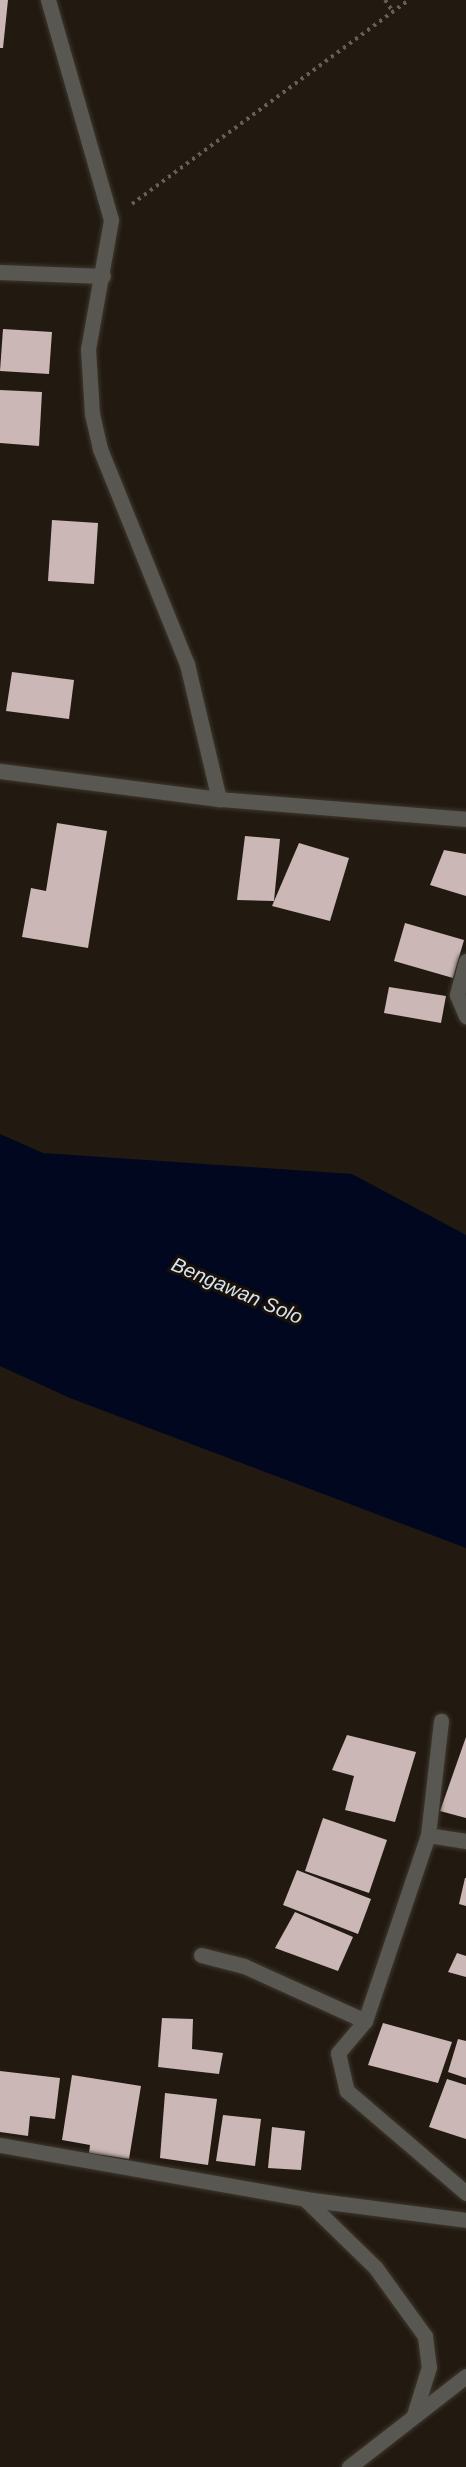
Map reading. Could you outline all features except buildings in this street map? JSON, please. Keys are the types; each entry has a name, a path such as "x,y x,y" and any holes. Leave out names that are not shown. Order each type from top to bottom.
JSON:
{"street":[{"path":"48,0 111,220 103,276 88,349 92,414 100,449 187,664 219,799"},
{"path":"0,272 103,276"},
{"path":"0,771 219,799 466,819"},
{"path":"466,961 457,995 466,1016"},
{"path":"441,1721 428,1835 365,2020 338,2053 347,2091 466,2193"},
{"path":"428,1835 466,1841"},
{"path":"201,1955 244,1966 365,2020"},
{"path":"0,2145 305,2199 466,2220"},
{"path":"305,2199 375,2267 425,2336 429,2367 414,2415"},
{"path":"349,2467 466,2376"}],"path":[{"path":"385,0 393,12"},
{"path":"111,220 409,0"}],"water":[{"name":"Bengawan Solo","path":"0,1134 43,1153 352,1174 466,1235 466,1548 70,1398 0,1366"}]}
